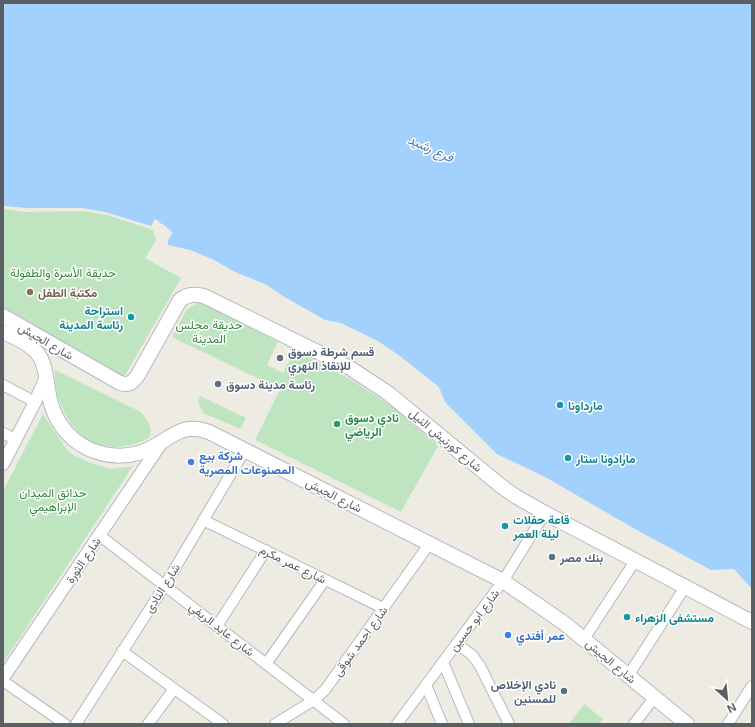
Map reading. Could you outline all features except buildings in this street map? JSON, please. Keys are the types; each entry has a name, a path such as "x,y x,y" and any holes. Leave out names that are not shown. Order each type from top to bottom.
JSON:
{"main road":[{"name":"شارع كورنيش النيل","path":"132,383 180,300 187,295 195,294 204,296 364,375 515,496 752,622"},
{"name":"شارع الجيش","path":"3,316 120,383 132,383"},
{"name":"شارع الجيش","path":"3,332 35,350 43,363 50,401 54,413 60,424 78,443 89,449 107,455 126,456 151,448 180,430 194,428 209,432 503,581 584,639 687,724"}],"street":[{"path":"3,464 35,402 46,377"},
{"path":"3,385 35,402"},
{"path":"3,433 16,440"},
{"name":"شارع الثورة","path":"3,678 162,442"},
{"name":"شارع النادى","path":"76,724 165,585 245,450"},
{"name":"شارع ابو حسين","path":"397,724 503,581 545,513"},
{"name":"شارع عمر مكرم","path":"203,520 383,608"},
{"name":"شارع عايد الريفي","path":"99,535 344,724"},
{"name":"شارع احمد شوقى","path":"275,724 314,700 325,690 430,543"},
{"path":"217,626 266,550"},
{"path":"584,639 635,560"},
{"path":"266,664 325,580"},
{"path":"628,676 685,586"},
{"path":"457,644 472,655 480,666 509,724"},
{"path":"122,652 223,724"},
{"path":"443,662 469,724"},
{"path":"3,682 65,724"},
{"path":"426,685 442,724"},
{"path":"728,724 752,686"},
{"path":"148,724 174,689"},
{"path":"634,724 654,698"}],"green space":[{"name":"حديقة الأسرة والطفولة","path":"3,209 26,212 85,211 107,215 153,230 156,240 145,258 181,278 124,377 3,311"},
{"name":"نادي دسوق الرياضي","path":"200,302 278,342 267,365 283,373 294,352 297,354 298,352 350,379 393,407 438,446 401,512 255,440 280,389 172,337 187,309"},
{"path":"55,370 141,412 150,427 151,431 149,438 136,443 111,447 88,440 78,432 70,422 63,409 58,398"},
{"path":"200,396 246,418 240,429 203,413 198,401"},
{"name":"حدائق الميدان الإبراهيمي","path":"43,414 67,450 75,456 110,469 133,466 3,663 3,491"},
{"path":"584,704 603,719 599,724 569,724"}],"water":[{"name":"فرع رشيد","path":"3,3 751,3 752,589 734,569 711,570 635,529 547,478 497,454 445,402 439,387 400,356 378,341 341,323 325,320 267,285 233,271 214,260 190,250 168,245 168,240 173,233 163,224 158,223 161,223 155,219 151,226 105,212 82,208 27,208 3,206"}],"place":[{"name":"مكتبة الطفل","path":"30,292"},
{"name":"استراحة رئاسة المدينة","path":"131,317"},
{"name":"قسم شرطة دسوق للإنقاذ النهري","path":"280,358"},
{"name":"رئاسة مدينة دسوق","path":"218,384"},
{"name":"مارداونا","path":"560,405"},
{"name":"نادي دسوق الرياضي","path":"337,424"},
{"name":"مارادونا ستار","path":"568,458"},
{"name":"شركة بيع المصنوعات المصرية","path":"191,462"},
{"name":"قاعة حفلات ليلة العمر","path":"505,526"},
{"name":"بنك مصر","path":"552,557"},
{"name":"مستشفى الزهراء","path":"627,617"},
{"name":"عمر أفندي","path":"508,635"},
{"name":"نادي الإخلاص للمسنين","path":"564,691"}],"park label":[{"name":"حديقة مجلس المدينة","path":"209,331"}]}
